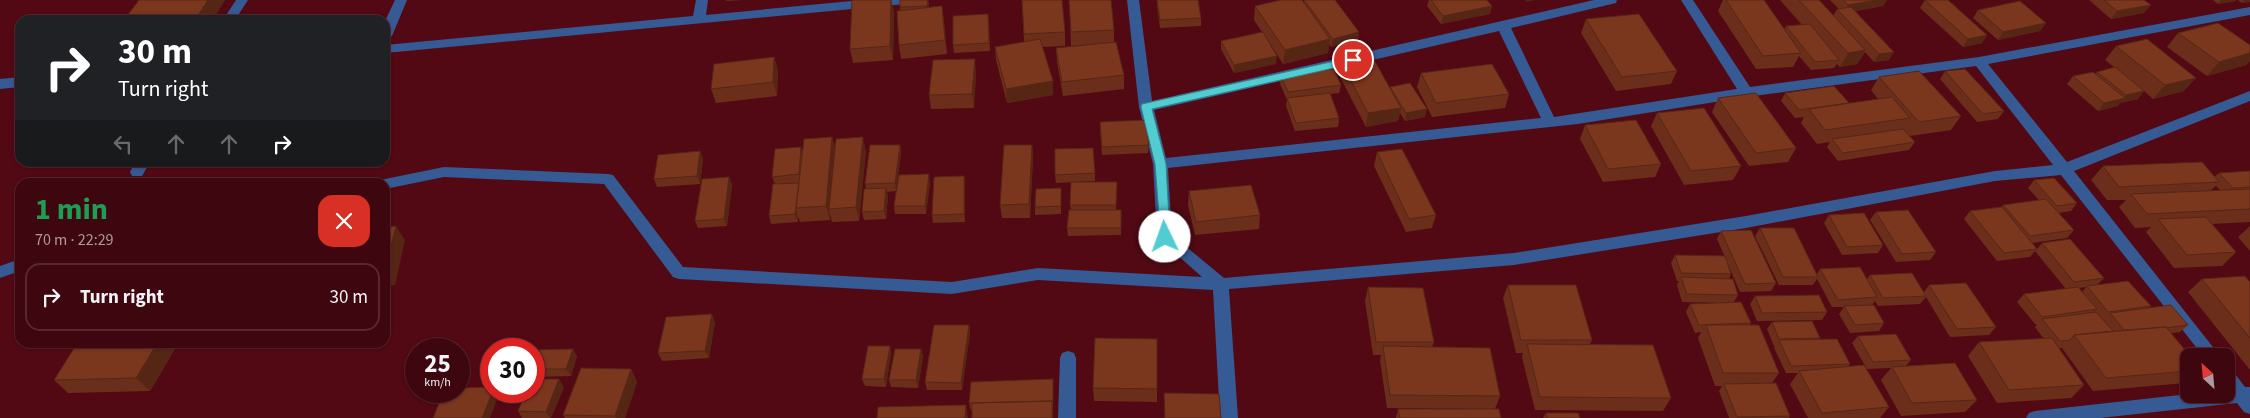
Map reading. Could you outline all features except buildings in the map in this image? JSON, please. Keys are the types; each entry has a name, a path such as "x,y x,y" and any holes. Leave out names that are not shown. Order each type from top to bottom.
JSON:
{"street":[{"path":"232,15 242,0"},
{"path":"390,25 401,0"},
{"path":"699,20 702,0"},
{"path":"390,48 905,0"},
{"path":"1133,0 1146,107 1160,164 1165,237 1221,284 1229,418"},
{"path":"1146,107 1611,0"},
{"path":"1687,0 1746,92"},
{"path":"1160,164 1550,122 1746,92 1979,62 2250,11"},
{"path":"1503,26 1550,122"},
{"path":"1979,62 2206,348"},
{"path":"0,84 15,82"},
{"path":"390,183 444,172 608,179 679,272 952,288 1038,274 1221,284 1514,259 1746,222 1995,176 2060,162 2250,96"},
{"path":"0,272 15,266"},
{"path":"1067,418 1068,358"},
{"path":"2235,385 2247,399"},
{"path":"2035,418 2247,399"}],"route":[{"path":"1165,237 1160,164 1146,107 1353,60"}]}
